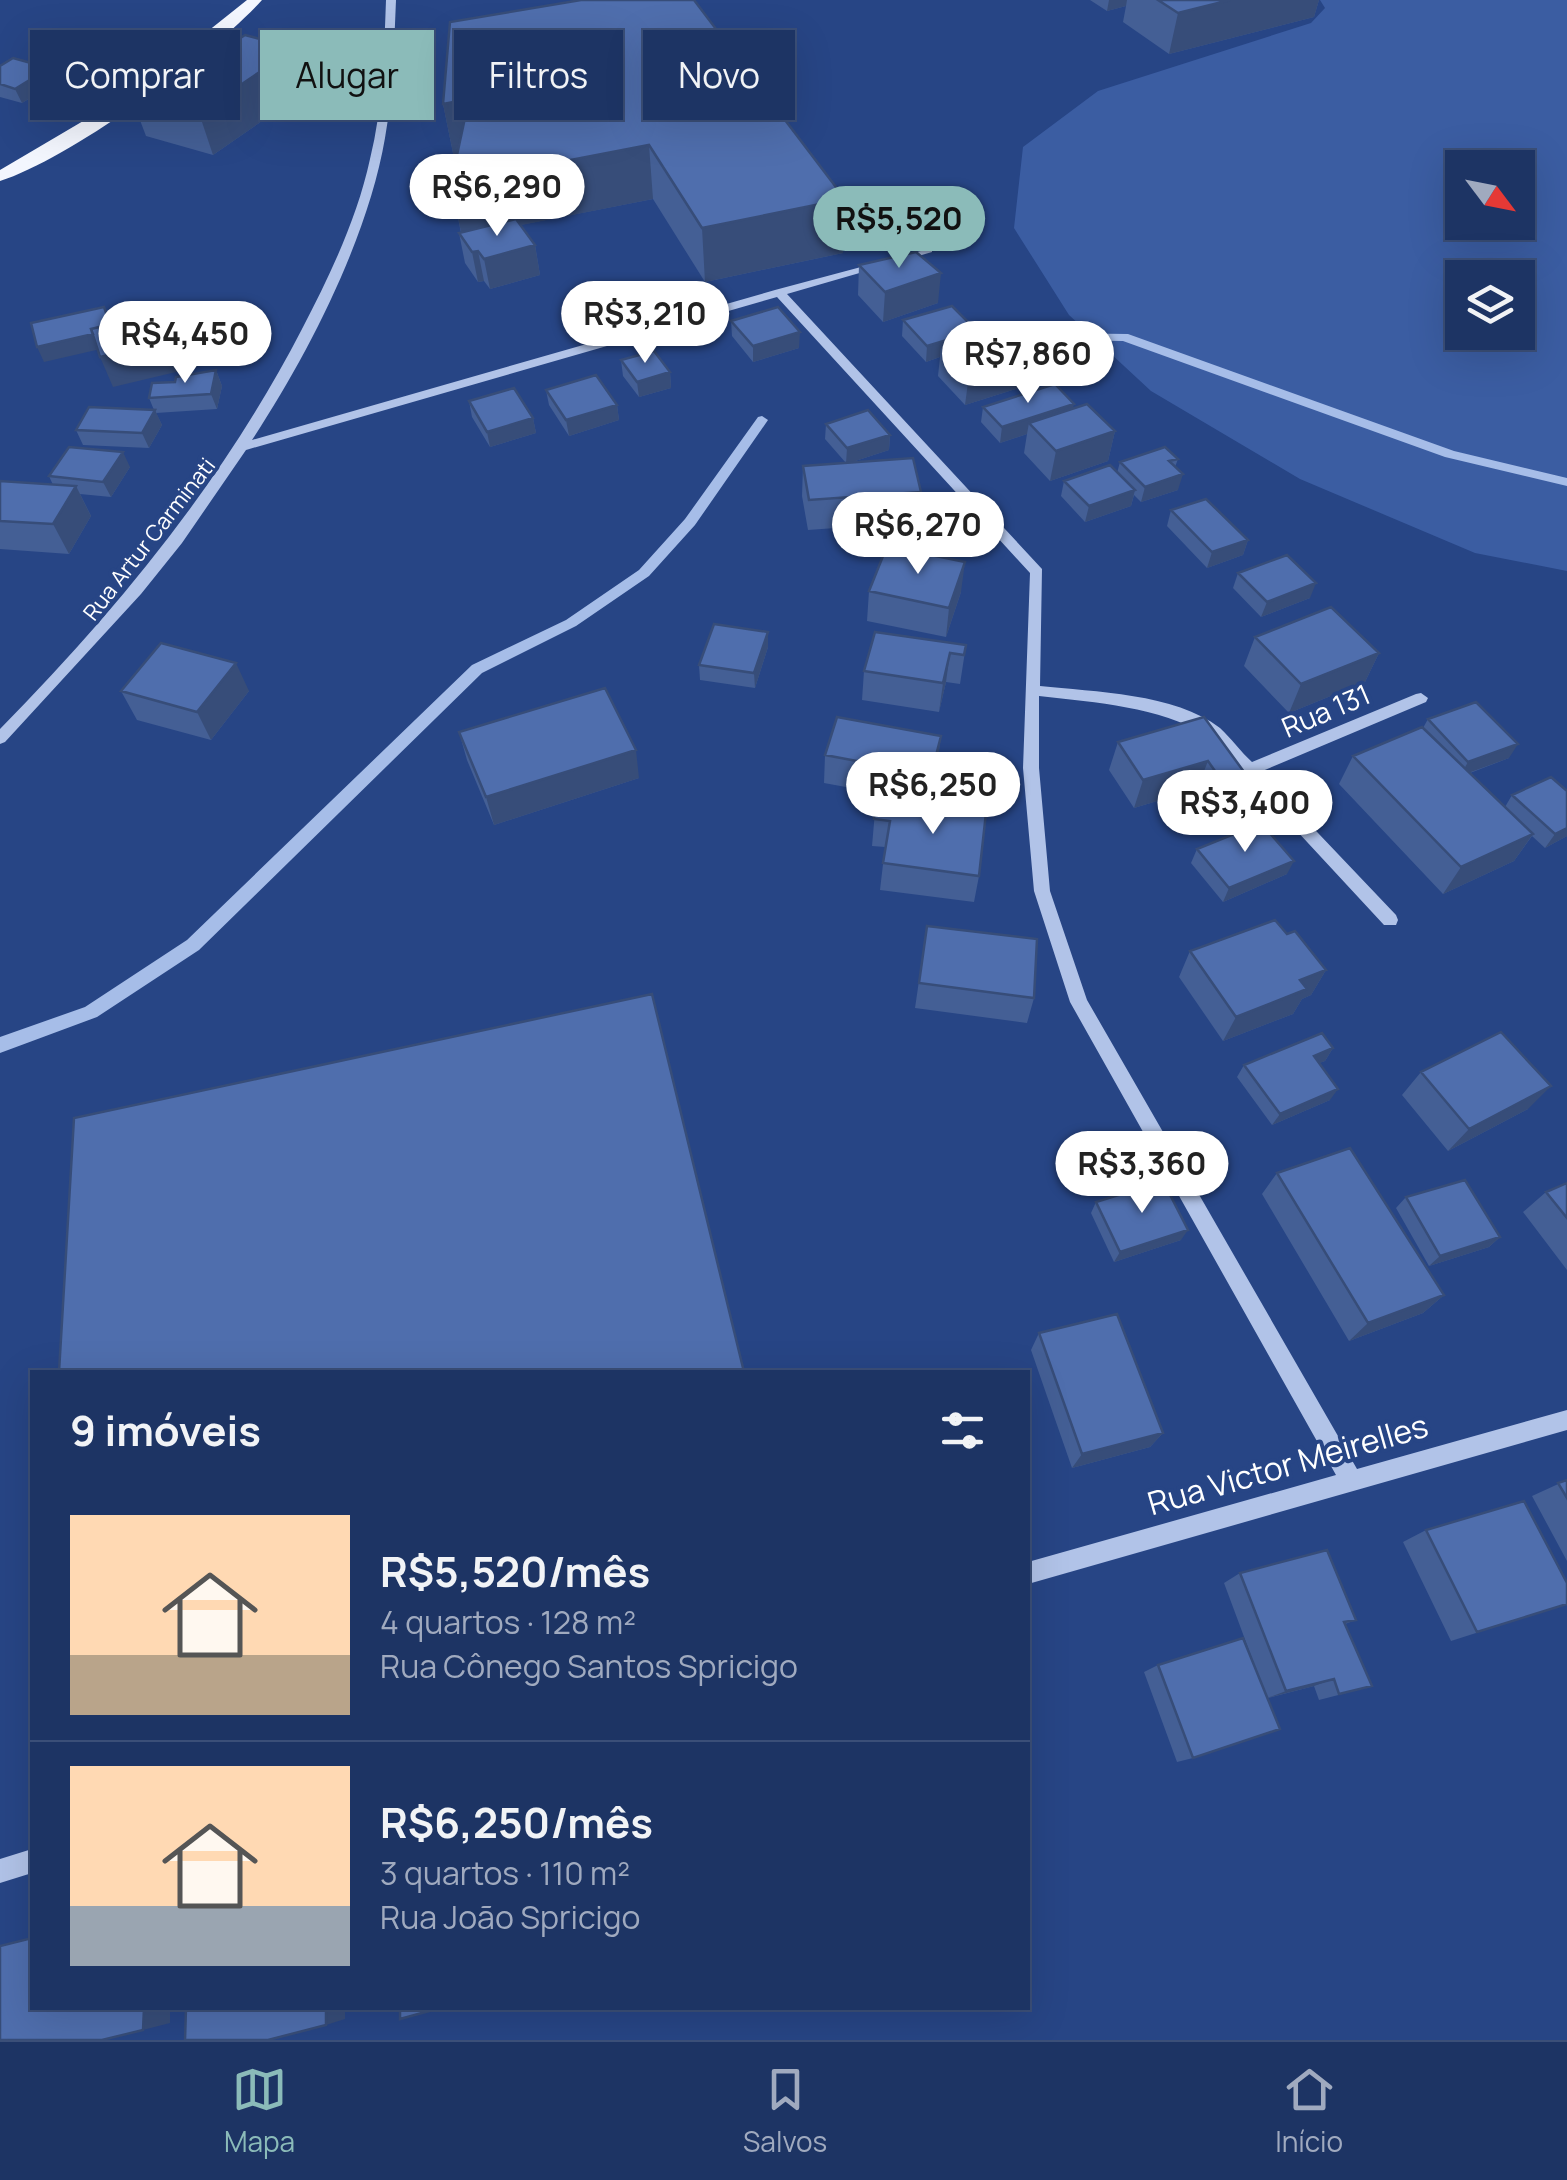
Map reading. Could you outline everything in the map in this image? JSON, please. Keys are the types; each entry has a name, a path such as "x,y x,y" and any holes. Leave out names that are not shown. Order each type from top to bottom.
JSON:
{"main road":[{"path":"0,176 126,106 195,56 255,0"}],"street":[{"name":"Rua Artur Carminati","path":"0,738 134,595 193,522 245,446 305,337 362,206 384,112 391,0"},
{"path":"245,446 928,250"},
{"path":"779,292 1037,572 1033,803 1042,892 1079,1002 1108,1060 1351,1480"},
{"path":"1032,690 1164,708 1192,718 1214,732 1390,920"},
{"name":"Rua 131","path":"1249,770 1421,698"},
{"name":"Rua Victor Meirelles","path":"1030,1572 1567,1420"},
{"path":"0,1871 30,1862"}],"shaded area":[{"path":"1320,0 1567,0 1567,571 1475,553 1300,479 1151,391 1069,315 1014,228 1023,147 1098,91 1311,23 1325,8"}],"building":[{"path":"581,0 694,0 717,30 643,30 643,120 785,120 845,199 702,228 649,145 451,183 464,120 623,120 623,30 454,30 454,102 443,104 450,22"},
{"path":"1158,0 1230,0 1178,13"},
{"path":"245,35 260,39 260,72 240,85 240,38"},
{"path":"13,58 30,63 30,80 15,89 0,84 0,66"},
{"path":"516,219 535,245 484,259 478,251 472,252 459,233"},
{"path":"916,252 941,273 885,292 859,265"},
{"path":"952,306 977,331 927,346 903,320"},
{"path":"104,307 110,324 91,329 93,334 37,347 31,323"},
{"path":"778,307 800,332 753,346 731,321"},
{"path":"175,309 185,337 100,357 91,329"},
{"path":"998,328 1027,357 969,375 941,346"},
{"path":"654,351 670,372 637,382 621,360"},
{"path":"216,370 211,394 149,398 152,383 175,382 176,377"},
{"path":"596,375 617,405 566,420 546,390"},
{"path":"1055,384 1074,404 1002,427 983,407"},
{"path":"514,388 533,418 487,432 469,401"},
{"path":"1087,404 1115,431 1056,451 1029,423"},
{"path":"89,407 155,410 142,433 76,430"},
{"path":"868,410 890,435 847,448 826,424"},
{"path":"69,447 123,452 103,482 49,476"},
{"path":"1165,447 1178,459 1169,461 1183,474 1145,487 1120,462"},
{"path":"913,458 921,492 809,500 803,466"},
{"path":"1110,465 1135,490 1089,506 1064,481"},
{"path":"0,481 76,486 53,524 0,521"},
{"path":"1206,499 1248,540 1212,552 1171,510"},
{"path":"887,546 965,562 949,608 869,591"},
{"path":"1287,555 1316,583 1267,602 1238,573"},
{"path":"1331,607 1379,653 1301,684 1255,637"},
{"path":"714,624 768,632 754,673 699,665"},
{"path":"875,632 966,645 964,655 950,653 943,683 864,671"},
{"path":"161,643 236,663 197,712 121,691"},
{"path":"605,688 636,750 486,797 459,732"},
{"path":"1476,702 1518,744 1468,762 1428,719"},
{"path":"837,717 941,736 931,775 825,755"},
{"path":"1204,717 1255,787 1231,794 1208,761 1143,780 1118,742"},
{"path":"1422,727 1533,834 1461,867 1353,756"},
{"path":"1551,777 1567,791 1567,828 1555,834 1512,795"},
{"path":"876,800 986,813 979,876 883,863 890,821 874,819"},
{"path":"1261,823 1294,861 1229,888 1197,849"},
{"path":"1275,920 1287,934 1295,931 1326,970 1300,980 1307,989 1236,1017 1190,951"},
{"path":"927,926 1037,939 1034,998 919,983"},
{"path":"652,994 744,1370 59,1370 74,1118"},
{"path":"1501,1032 1551,1086 1469,1129 1421,1072"},
{"path":"1322,1033 1333,1048 1314,1056 1338,1089 1280,1114 1244,1065"},
{"path":"1350,1148 1444,1295 1368,1323 1277,1173"},
{"path":"1465,1180 1500,1237 1440,1256 1406,1197"},
{"path":"1163,1181 1188,1230 1120,1252 1096,1202"},
{"path":"1567,1183 1567,1218 1546,1192"},
{"path":"1117,1314 1163,1433 1082,1454 1039,1333"},
{"path":"1567,1480 1567,1498 1558,1483"},
{"path":"1524,1501 1567,1583 1567,1604 1477,1632 1426,1530"},
{"path":"1327,1550 1356,1620 1344,1622 1372,1686 1339,1694 1334,1679 1286,1691 1240,1573"},
{"path":"1243,1638 1280,1729 1193,1758 1158,1665"},
{"path":"30,1938 30,2010 144,2010 143,2030 102,2040 0,2040 0,1946"},
{"path":"186,2010 326,2010 326,2025 268,2040 185,2040"},
{"path":"400,2010 433,2010 400,2019"}],"waterway":[{"path":"1049,337 1124,337 1450,454 1567,482"},
{"path":"0,1045 91,1012 193,945 477,669 571,623 644,573 690,522 762,420"}]}
